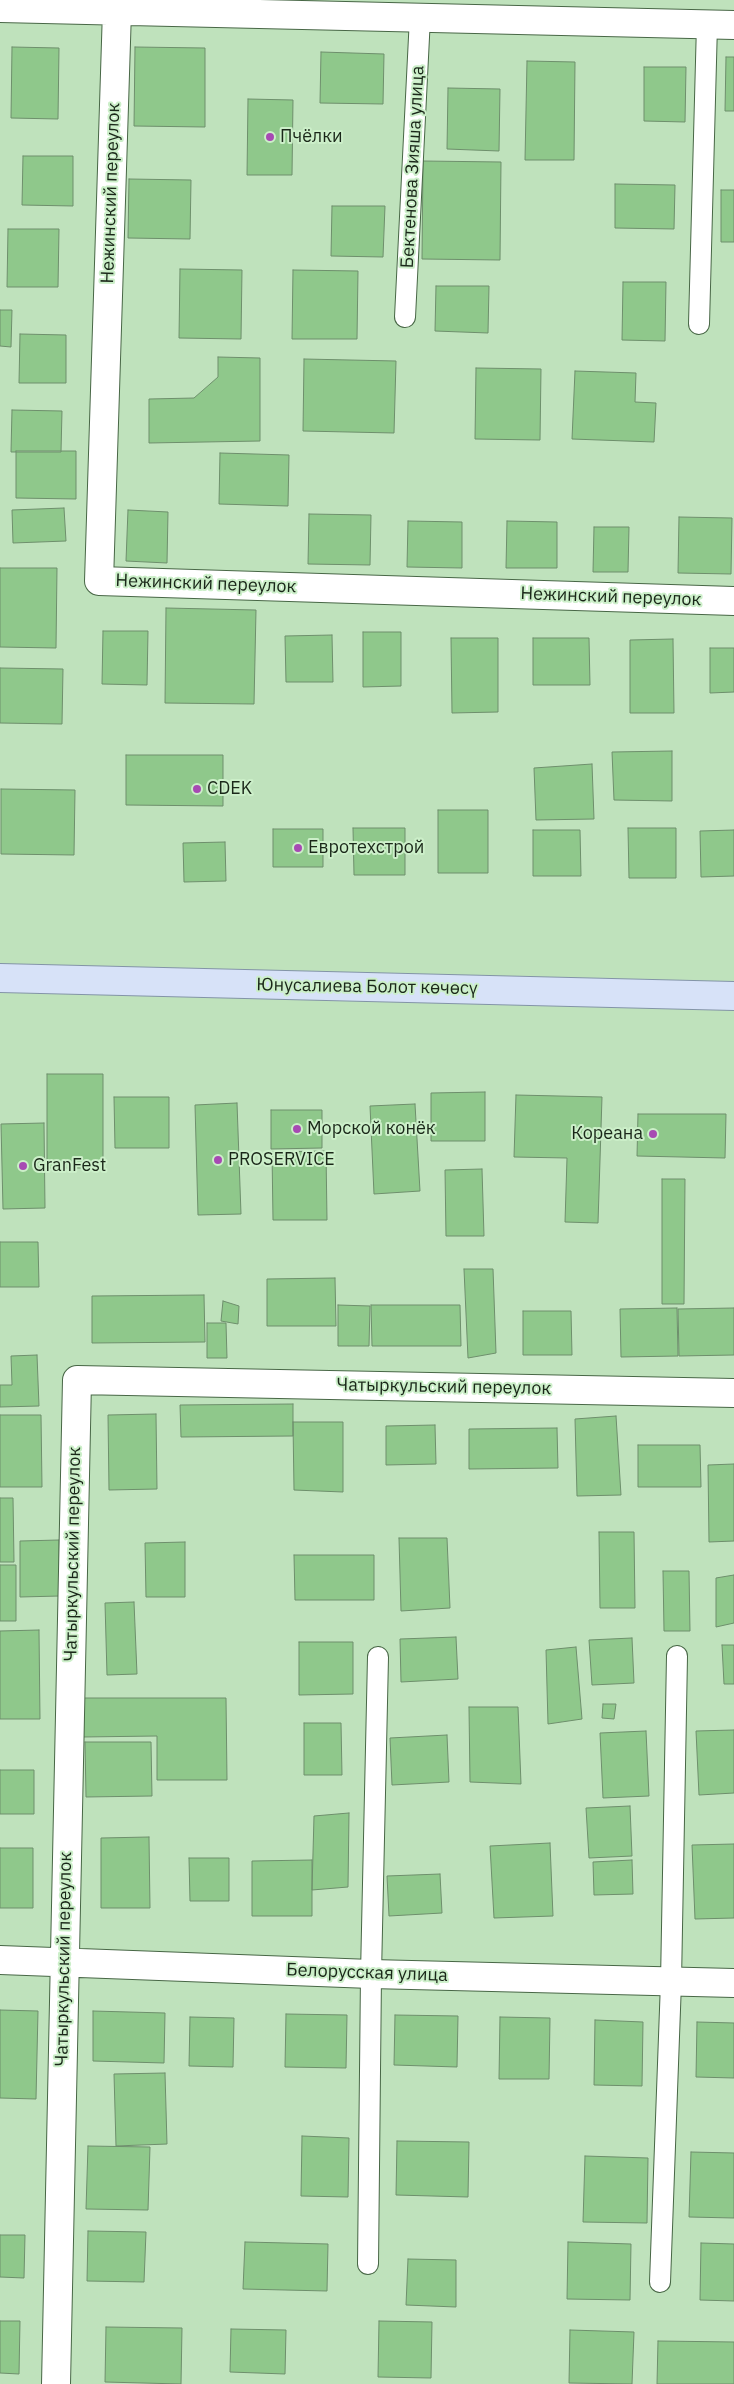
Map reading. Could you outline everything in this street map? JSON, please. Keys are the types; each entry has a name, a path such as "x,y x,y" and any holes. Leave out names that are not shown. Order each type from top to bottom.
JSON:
{"main road":[{"name":"Юнусалиева Болот көчөсү","path":"0,978 734,996"}],"street":[{"path":"0,8 734,25"},
{"name":"Нежинский переулок","path":"117,10 99,581 734,601"},
{"name":"Чатыркульский переулок","path":"56,2384 77,1380 734,1393"},
{"name":"Белорусская улица","path":"0,1960 371,1974 734,1983"}],"lane":[{"name":"Бектенова Зияша улица","path":"405,317 420,17"},
{"path":"699,324 707,24"},
{"path":"660,2282 671,1982 677,1656"},
{"path":"368,2264 371,1974 378,1657"}],"building":[{"path":"12,47 59,48 58,119 11,118"},
{"path":"135,47 205,48 205,127 134,126"},
{"path":"321,52 384,54 383,104 320,103"},
{"path":"726,57 734,57 734,111 725,111"},
{"path":"527,61 575,62 574,160 525,160"},
{"path":"644,67 686,67 685,122 644,121"},
{"path":"448,88 500,89 499,151 447,149"},
{"name":"Пчёлки","path":"248,99 293,100 292,175 247,175"},
{"path":"23,156 73,156 73,206 22,205"},
{"path":"423,161 501,162 500,260 422,259"},
{"path":"129,179 191,180 190,239 128,238"},
{"path":"615,184 675,185 674,229 615,228"},
{"path":"721,190 734,190 734,242 721,242"},
{"path":"332,206 385,206 383,257 331,256"},
{"path":"8,229 59,229 58,287 7,287"},
{"path":"180,269 242,270 241,339 179,338"},
{"path":"293,270 358,271 357,339 292,339"},
{"path":"623,282 666,282 665,341 622,340"},
{"path":"436,286 489,286 488,333 435,331"},
{"path":"0,310 12,310 11,347 0,346"},
{"path":"20,334 66,335 66,383 19,383"},
{"path":"218,357 260,358 260,441 149,443 149,399 194,398 218,377"},
{"path":"304,359 396,361 394,433 303,431"},
{"path":"476,368 541,369 540,440 475,439"},
{"path":"575,371 636,373 635,402 656,403 654,442 572,439"},
{"path":"12,410 62,411 61,452 11,452"},
{"path":"16,451 76,451 76,499 16,498"},
{"path":"220,453 289,455 288,506 219,504"},
{"path":"64,508 66,541 13,543 12,510"},
{"path":"128,510 168,512 167,563 126,561"},
{"path":"309,514 371,515 370,565 308,564"},
{"path":"679,517 732,518 731,574 678,573"},
{"path":"408,521 462,522 462,568 407,567"},
{"path":"507,521 557,522 557,568 506,568"},
{"path":"594,527 629,527 628,572 593,572"},
{"path":"0,568 57,568 56,648 0,647"},
{"path":"166,608 256,610 254,704 165,703"},
{"path":"103,631 148,631 147,685 102,684"},
{"path":"363,632 401,632 401,686 363,687"},
{"path":"332,635 333,682 286,682 285,636"},
{"path":"451,638 498,638 498,712 452,713"},
{"path":"533,638 589,638 590,685 533,685"},
{"path":"673,639 674,713 630,713 630,640"},
{"path":"710,648 734,648 734,692 710,693"},
{"path":"0,668 63,669 62,724 0,723"},
{"path":"672,751 672,801 614,800 612,752"},
{"path":"126,755 223,755 223,806 126,805"},
{"path":"592,764 594,819 536,820 534,768"},
{"path":"1,789 75,790 74,855 1,854"},
{"path":"438,810 488,810 488,873 438,873"},
{"path":"353,828 405,828 405,875 354,875"},
{"path":"628,828 676,828 676,878 629,878"},
{"name":"Евротехстрой","path":"273,829 323,829 323,867 273,867"},
{"path":"533,830 580,830 581,876 533,876"},
{"path":"734,830 734,876 701,877 700,831"},
{"path":"225,842 226,881 184,882 183,843"},
{"path":"47,1074 103,1074 103,1168 47,1168"},
{"path":"485,1092 485,1141 431,1141 431,1093"},
{"path":"516,1095 602,1097 598,1223 565,1222 567,1158 514,1157"},
{"path":"114,1097 169,1097 169,1148 115,1148"},
{"name":"PROSERVICE","path":"237,1103 241,1214 198,1215 195,1105"},
{"path":"415,1104 420,1191 374,1194 370,1106"},
{"name":"Морской конёк","path":"271,1110 322,1110 322,1148 271,1149"},
{"path":"638,1114 726,1114 725,1158 637,1156"},
{"name":"GranFest","path":"44,1123 45,1208 3,1209 1,1124"},
{"path":"326,1151 327,1220 273,1220 272,1152"},
{"path":"482,1169 484,1236 446,1236 445,1170"},
{"path":"662,1179 685,1179 684,1304 662,1304"},
{"path":"0,1242 38,1242 39,1287 0,1287"},
{"path":"464,1269 493,1269 496,1353 468,1358"},
{"path":"335,1278 336,1326 267,1326 267,1279"},
{"path":"204,1295 205,1342 92,1343 92,1296"},
{"path":"223,1301 239,1306 238,1324 221,1321"},
{"path":"338,1305 370,1306 369,1346 338,1346"},
{"path":"371,1305 460,1305 461,1346 372,1346"},
{"path":"677,1308 678,1356 621,1357 620,1309"},
{"path":"734,1308 734,1355 679,1356 678,1309"},
{"path":"523,1311 571,1311 572,1355 523,1355"},
{"path":"207,1323 226,1323 227,1358 207,1358"},
{"path":"37,1355 39,1406 0,1407 0,1385 12,1385 11,1356"},
{"path":"293,1404 293,1436 181,1437 180,1405"},
{"path":"156,1414 157,1489 109,1490 108,1415"},
{"path":"0,1415 41,1415 42,1487 0,1487"},
{"path":"616,1416 621,1495 577,1496 575,1419"},
{"path":"293,1422 343,1422 343,1492 294,1490"},
{"path":"435,1425 436,1464 386,1465 386,1426"},
{"path":"557,1428 558,1468 469,1469 469,1429"},
{"path":"638,1445 700,1445 701,1487 638,1487"},
{"path":"734,1464 734,1541 709,1542 708,1465"},
{"path":"0,1498 13,1498 14,1562 0,1562"},
{"path":"599,1532 634,1532 635,1608 600,1608"},
{"path":"399,1538 447,1538 450,1608 401,1611"},
{"path":"59,1540 60,1596 20,1597 20,1541"},
{"path":"185,1542 185,1597 146,1597 145,1543"},
{"path":"294,1555 374,1555 374,1600 295,1600"},
{"path":"0,1565 16,1565 16,1621 0,1621"},
{"path":"663,1571 689,1571 690,1631 664,1631"},
{"path":"734,1575 734,1623 716,1627 716,1578"},
{"path":"134,1602 137,1674 107,1675 105,1603"},
{"path":"39,1630 40,1719 0,1719 0,1631"},
{"path":"456,1637 458,1679 401,1682 400,1639"},
{"path":"632,1638 634,1683 592,1685 589,1640"},
{"path":"299,1642 353,1642 353,1694 299,1695"},
{"path":"722,1645 734,1645 734,1684 724,1684"},
{"path":"576,1647 582,1719 548,1724 546,1650"},
{"path":"82,1698 226,1698 227,1780 157,1780 157,1736 83,1737"},
{"path":"603,1704 616,1704 614,1719 602,1718"},
{"path":"469,1707 518,1707 521,1784 470,1782"},
{"path":"304,1723 341,1723 342,1775 304,1775"},
{"path":"734,1730 734,1793 699,1795 696,1731"},
{"path":"646,1731 649,1796 603,1798 600,1733"},
{"path":"447,1735 449,1782 392,1785 390,1738"},
{"path":"85,1742 151,1742 152,1796 86,1797"},
{"path":"0,1770 34,1770 34,1814 0,1814"},
{"path":"630,1806 632,1856 589,1858 586,1808"},
{"path":"349,1813 348,1887 312,1890 314,1816"},
{"path":"149,1837 150,1908 101,1908 101,1838"},
{"path":"550,1843 553,1916 494,1918 490,1846"},
{"path":"734,1844 734,1918 695,1919 692,1845"},
{"path":"0,1848 33,1848 33,1908 0,1908"},
{"path":"189,1858 229,1858 229,1901 190,1901"},
{"path":"312,1860 312,1916 252,1916 252,1861"},
{"path":"632,1860 633,1894 594,1895 593,1862"},
{"path":"440,1874 442,1913 389,1916 387,1876"},
{"path":"0,2010 38,2011 36,2099 0,2098"},
{"path":"93,2011 165,2013 164,2063 93,2061"},
{"path":"286,2014 347,2015 346,2068 285,2067"},
{"path":"395,2015 458,2016 457,2067 394,2065"},
{"path":"190,2017 234,2018 233,2067 189,2066"},
{"path":"500,2017 550,2018 549,2079 499,2079"},
{"path":"595,2020 643,2022 642,2086 594,2085"},
{"path":"697,2022 734,2023 734,2078 696,2077"},
{"path":"165,2073 167,2144 116,2146 114,2074"},
{"path":"302,2136 349,2138 348,2197 301,2196"},
{"path":"397,2141 469,2142 468,2197 396,2195"},
{"path":"88,2146 150,2147 148,2210 86,2209"},
{"path":"691,2152 734,2153 734,2218 689,2217"},
{"path":"585,2156 648,2158 647,2223 583,2222"},
{"path":"88,2231 146,2232 144,2282 87,2281"},
{"path":"0,2235 25,2235 24,2278 0,2277"},
{"path":"245,2242 328,2244 327,2291 243,2289"},
{"path":"568,2242 631,2244 630,2300 567,2299"},
{"path":"701,2243 734,2244 734,2301 700,2300"},
{"path":"408,2259 456,2260 456,2307 406,2305"},
{"path":"0,2321 20,2321 19,2374 0,2373"},
{"path":"379,2321 432,2322 431,2378 378,2377"},
{"path":"106,2327 182,2328 181,2384 105,2382"},
{"path":"231,2329 286,2330 285,2374 230,2372"},
{"path":"570,2330 634,2332 632,2384 569,2383"},
{"path":"658,2341 734,2342 734,2384 657,2384"}],"place":[{"name":"Пчёлки","path":"270,137"},
{"name":"CDEK","path":"197,789"},
{"name":"Евротехстрой","path":"298,848"},
{"name":"Морской конёк","path":"297,1129"},
{"name":"Кореана","path":"653,1134"},
{"name":"PROSERVICE","path":"218,1160"},
{"name":"GranFest","path":"23,1166"}]}
